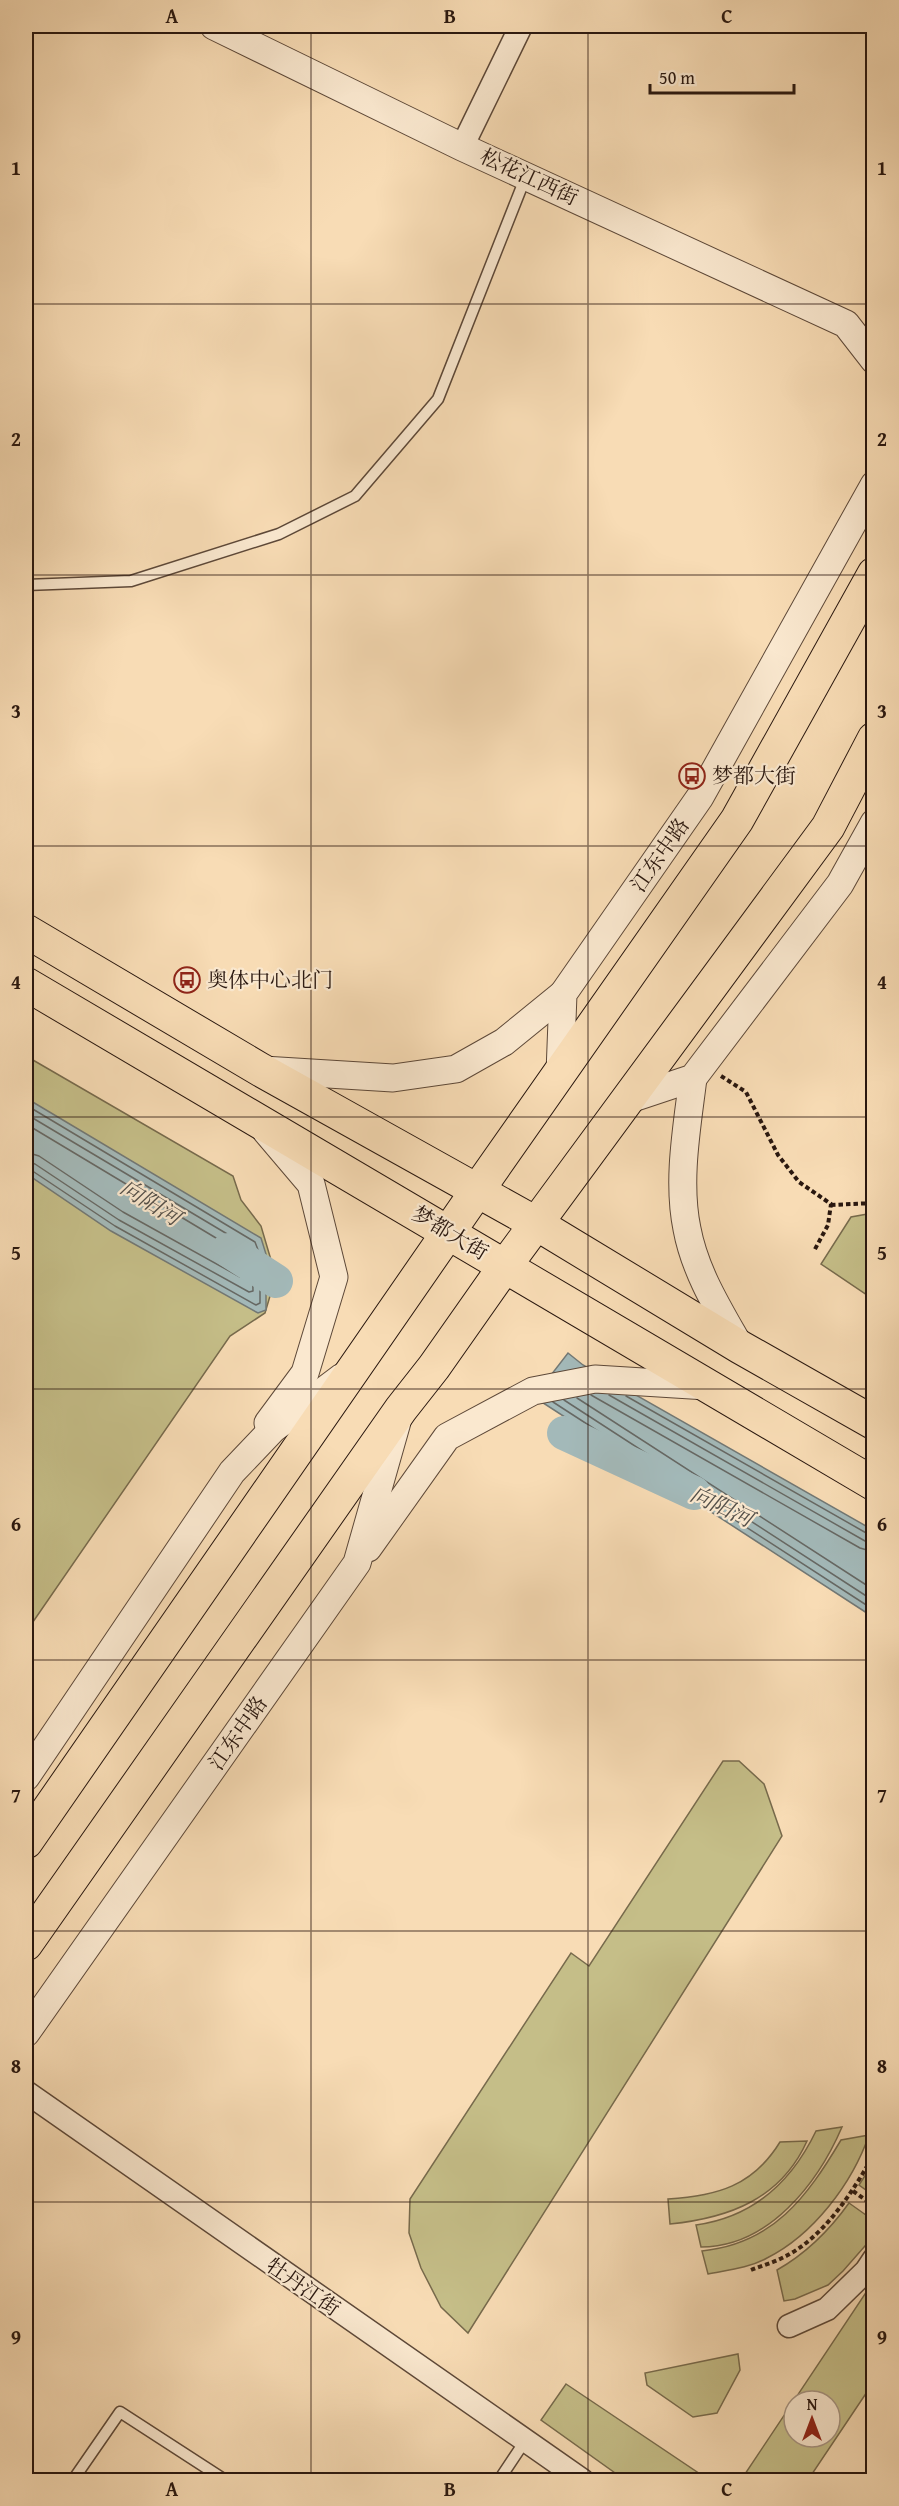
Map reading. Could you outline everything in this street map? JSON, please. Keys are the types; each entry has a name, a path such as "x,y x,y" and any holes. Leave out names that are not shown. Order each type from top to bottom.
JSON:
{"main road":[{"name":"江东中路","path":"26,1842 737,820 873,574"},
{"name":"江东中路","path":"26,1944 401,1409 828,828 873,739"},
{"path":"26,931 261,1070 537,1224 740,1347 873,1423"},
{"name":"梦都大街","path":"36,994 256,1119 873,1484"}],"street":[{"name":"松花江西街","path":"214,26 462,147 846,324"},
{"path":"462,147 521,26"},
{"path":"873,320 846,324 873,360"},
{"name":"江东中路","path":"261,1070 393,1078 456,1069 504,1042 564,994 700,797 873,485"},
{"path":"740,1347 706,1288 687,1229 682,1160 698,1071 840,884 873,823"},
{"path":"560,1073 564,994"},
{"path":"627,1100 698,1071"},
{"path":"232,1472 305,1372 334,1277 311,1184 256,1119"},
{"name":"江东中路","path":"26,1777 232,1472 273,1430 355,1367"},
{"path":"357,1563 447,1437 533,1391 595,1379 708,1386"},
{"name":"江东中路","path":"26,2033 357,1563 401,1409"},
{"name":"牡丹江街","path":"26,2092 582,2481"},
{"path":"789,2326 827,2309 866,2271 873,2259"}],"lane":[{"path":"26,585 131,581 279,534 355,496 438,399 526,176"},
{"path":"73,2481 120,2412 225,2481"},
{"path":"499,2481 525,2441"}],"path":[{"path":"698,1071 746,1092 778,1155 799,1182 831,1205 873,1203"},
{"path":"814,1251 828,1226 831,1205"},
{"path":"751,2270 784,2258 807,2241 836,2213 853,2191 873,2154"},
{"path":"853,2191 873,2206"}],"shaded area":[{"path":"26,1056 233,1176 241,1200 261,1226 271,1260 273,1286 265,1313 230,1336 26,1632"},
{"path":"874,1213 873,1299 821,1264 851,1217"},
{"path":"723,1761 739,1761 764,1784 782,1836 468,2333 441,2307 421,2268 409,2233 410,2199 571,1953 589,1966"},
{"path":"842,2127 832,2148 805,2190 788,2208 769,2224 748,2236 726,2244 701,2247 696,2225 716,2221 752,2205 768,2194 795,2166 816,2131"},
{"path":"869,2135 862,2153 841,2189 829,2206 800,2236 784,2248 753,2264 708,2274 702,2251 727,2247 749,2239 768,2228 801,2198 841,2140"},
{"path":"807,2141 783,2178 751,2202 713,2217 670,2224 668,2199 702,2195 732,2186 746,2179 758,2169 780,2142"},
{"path":"873,2163 874,2194 873,2195 859,2185"},
{"path":"849,2203 873,2220 872,2238 828,2285 795,2299 784,2301 777,2270 817,2241"},
{"path":"873,2282 873,2383 842,2429 842,2389 802,2389"},
{"path":"738,2354 740,2370 717,2413 693,2417 647,2385 645,2373"},
{"path":"566,2384 709,2480 625,2480 541,2420"},
{"path":"782,2418 782,2449 829,2449 808,2480 749,2480 743,2477"}],"water":[{"path":"26,1098 261,1238 266,1254 266,1310 258,1313 111,1231 27,1174"},
{"path":"568,1353 583,1365 873,1530 873,1617 534,1397"}],"waterway":[{"name":"向阳河","path":"228,1250 276,1281"},
{"name":"向阳河","path":"564,1433 694,1493"}],"place":[{"name":"梦都大街","path":"692,776"},
{"name":"奥体中心北门","path":"187,980"}]}
